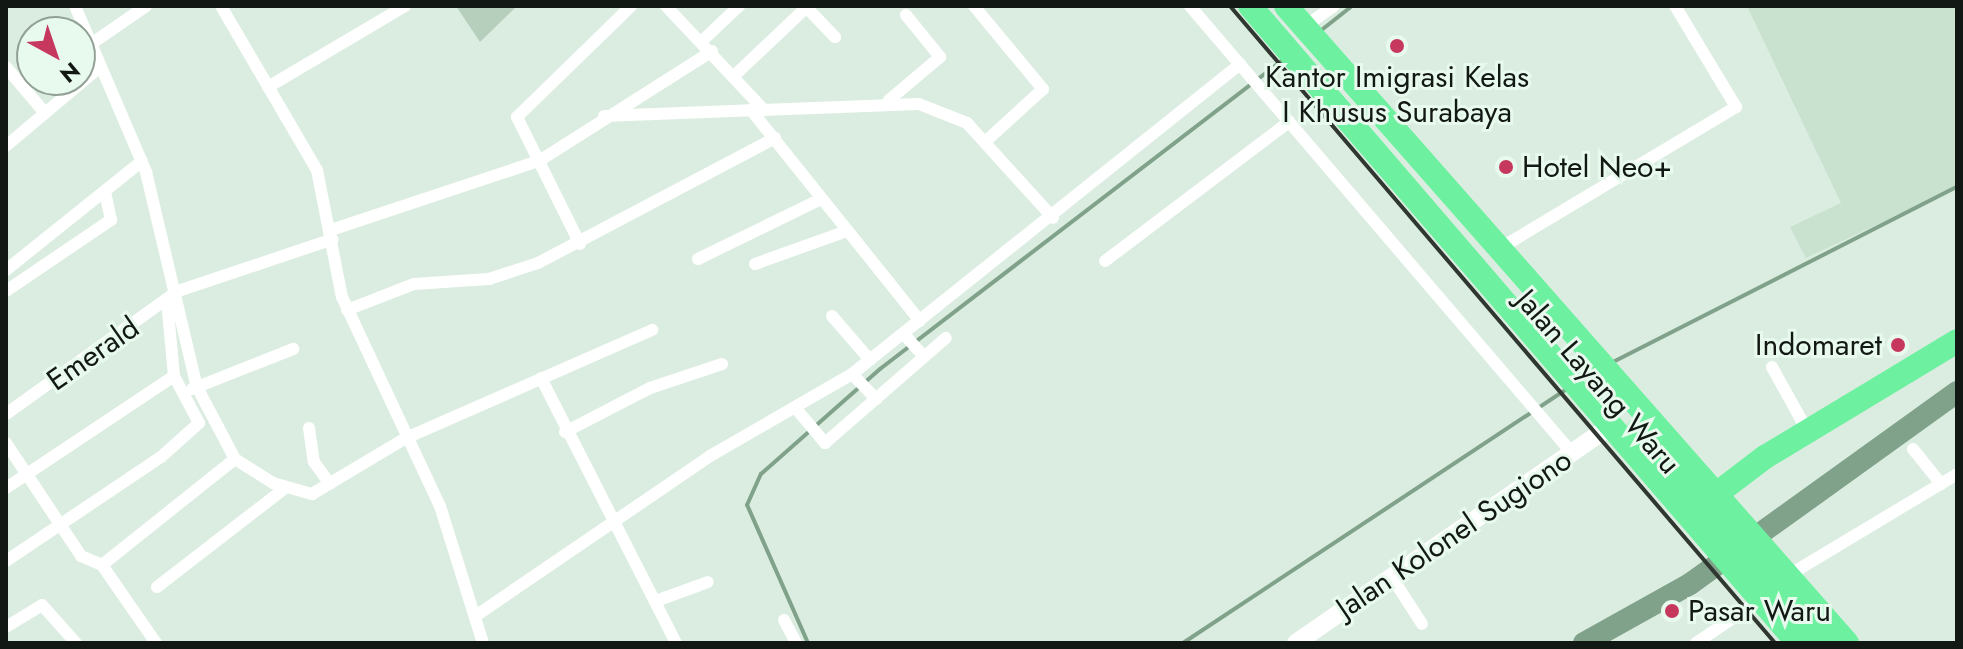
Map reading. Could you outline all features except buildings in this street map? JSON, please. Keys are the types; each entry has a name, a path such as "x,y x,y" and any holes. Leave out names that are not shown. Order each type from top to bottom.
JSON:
{"highway":[{"path":"1252,6 1300,40 1502,247 1847,643"},
{"name":"Jalan Layang Waru","path":"1279,6 1300,40 1822,643"},
{"path":"1286,6 1300,40 1570,374 1798,643"},
{"path":"1685,456 1725,467 1765,457 1957,341"},
{"path":"1734,512 1765,457"},
{"path":"1703,531 1734,512 1765,457"}],"street":[{"path":"96,41 146,6"},
{"path":"221,6 317,170 347,310 406,438 477,615 483,643"},
{"path":"268,87 405,6"},
{"path":"580,244 517,121 520,112 631,6"},
{"path":"666,6 736,74 775,138 819,200 920,321"},
{"path":"702,41 739,6"},
{"path":"974,6 1043,89 986,141"},
{"path":"1190,6 1572,453"},
{"path":"1300,40 1334,6"},
{"path":"1502,247 1736,107 1675,6"},
{"path":"736,74 807,7 835,37"},
{"path":"889,100 940,57 906,15"},
{"path":"178,291 539,161 604,116 712,51"},
{"path":"96,55 142,161 178,291 197,387 235,459 285,488 304,495 330,484 406,438 652,330"},
{"path":"6,146 101,66"},
{"path":"6,67 45,113"},
{"path":"798,411 825,443 864,386 914,346 920,321 1244,68"},
{"path":"604,116 757,110 889,100 948,114 986,141 1053,218"},
{"path":"1105,261 1289,122"},
{"path":"347,310 414,284 504,276 580,244 775,138"},
{"path":"6,270 142,161"},
{"path":"6,291 111,220 105,192"},
{"path":"698,259 819,200"},
{"path":"755,264 844,232"},
{"path":"23,258 33,274"},
{"name":"Emerald","path":"6,414 178,291"},
{"path":"6,561 196,428 199,417 181,393 174,376 167,300"},
{"path":"832,316 870,360"},
{"path":"870,360 946,338"},
{"path":"181,393 293,349"},
{"path":"172,362 189,356"},
{"path":"864,386 870,360"},
{"path":"565,432 650,388 722,364"},
{"path":"1772,367 1808,432"},
{"path":"6,488 174,376"},
{"path":"541,378 565,432 676,643"},
{"path":"477,615 710,456 798,411 864,386"},
{"name":"Jalan Kolonel Sugiono","path":"1296,643 1613,424"},
{"path":"309,428 314,462 330,484"},
{"path":"6,443 24,475 85,560 102,565 156,643"},
{"path":"1913,449 1941,484"},
{"path":"102,565 235,459"},
{"path":"1789,575 1957,474"},
{"path":"157,587 285,488"},
{"path":"1391,576 1422,624"},
{"path":"656,601 708,582"},
{"path":"1696,643 1712,639 1760,600"},
{"path":"6,627 42,605 76,643"},
{"path":"784,620 796,643"}],"shaded area":[{"path":"456,6 517,6 480,42"},
{"path":"1747,6 1957,6 1957,187 1806,258 1790,227 1841,203"}],"waterway":[{"path":"1319,32 1352,6"},
{"path":"808,643 747,505 761,474 880,369 1284,59"},
{"path":"1613,362 1957,187"},
{"path":"1183,643 1568,388"},
{"path":"1584,643 1690,584 1957,392"}],"railway":[{"path":"1230,6 1775,643"}],"place":[{"name":"Kantor Imigrasi Kelas I Khusus Surabaya","path":"1397,46"},
{"name":"Hotel Neo+","path":"1506,167"},
{"name":"Indomaret","path":"1898,345"},
{"name":"Pasar Waru","path":"1672,611"}]}
